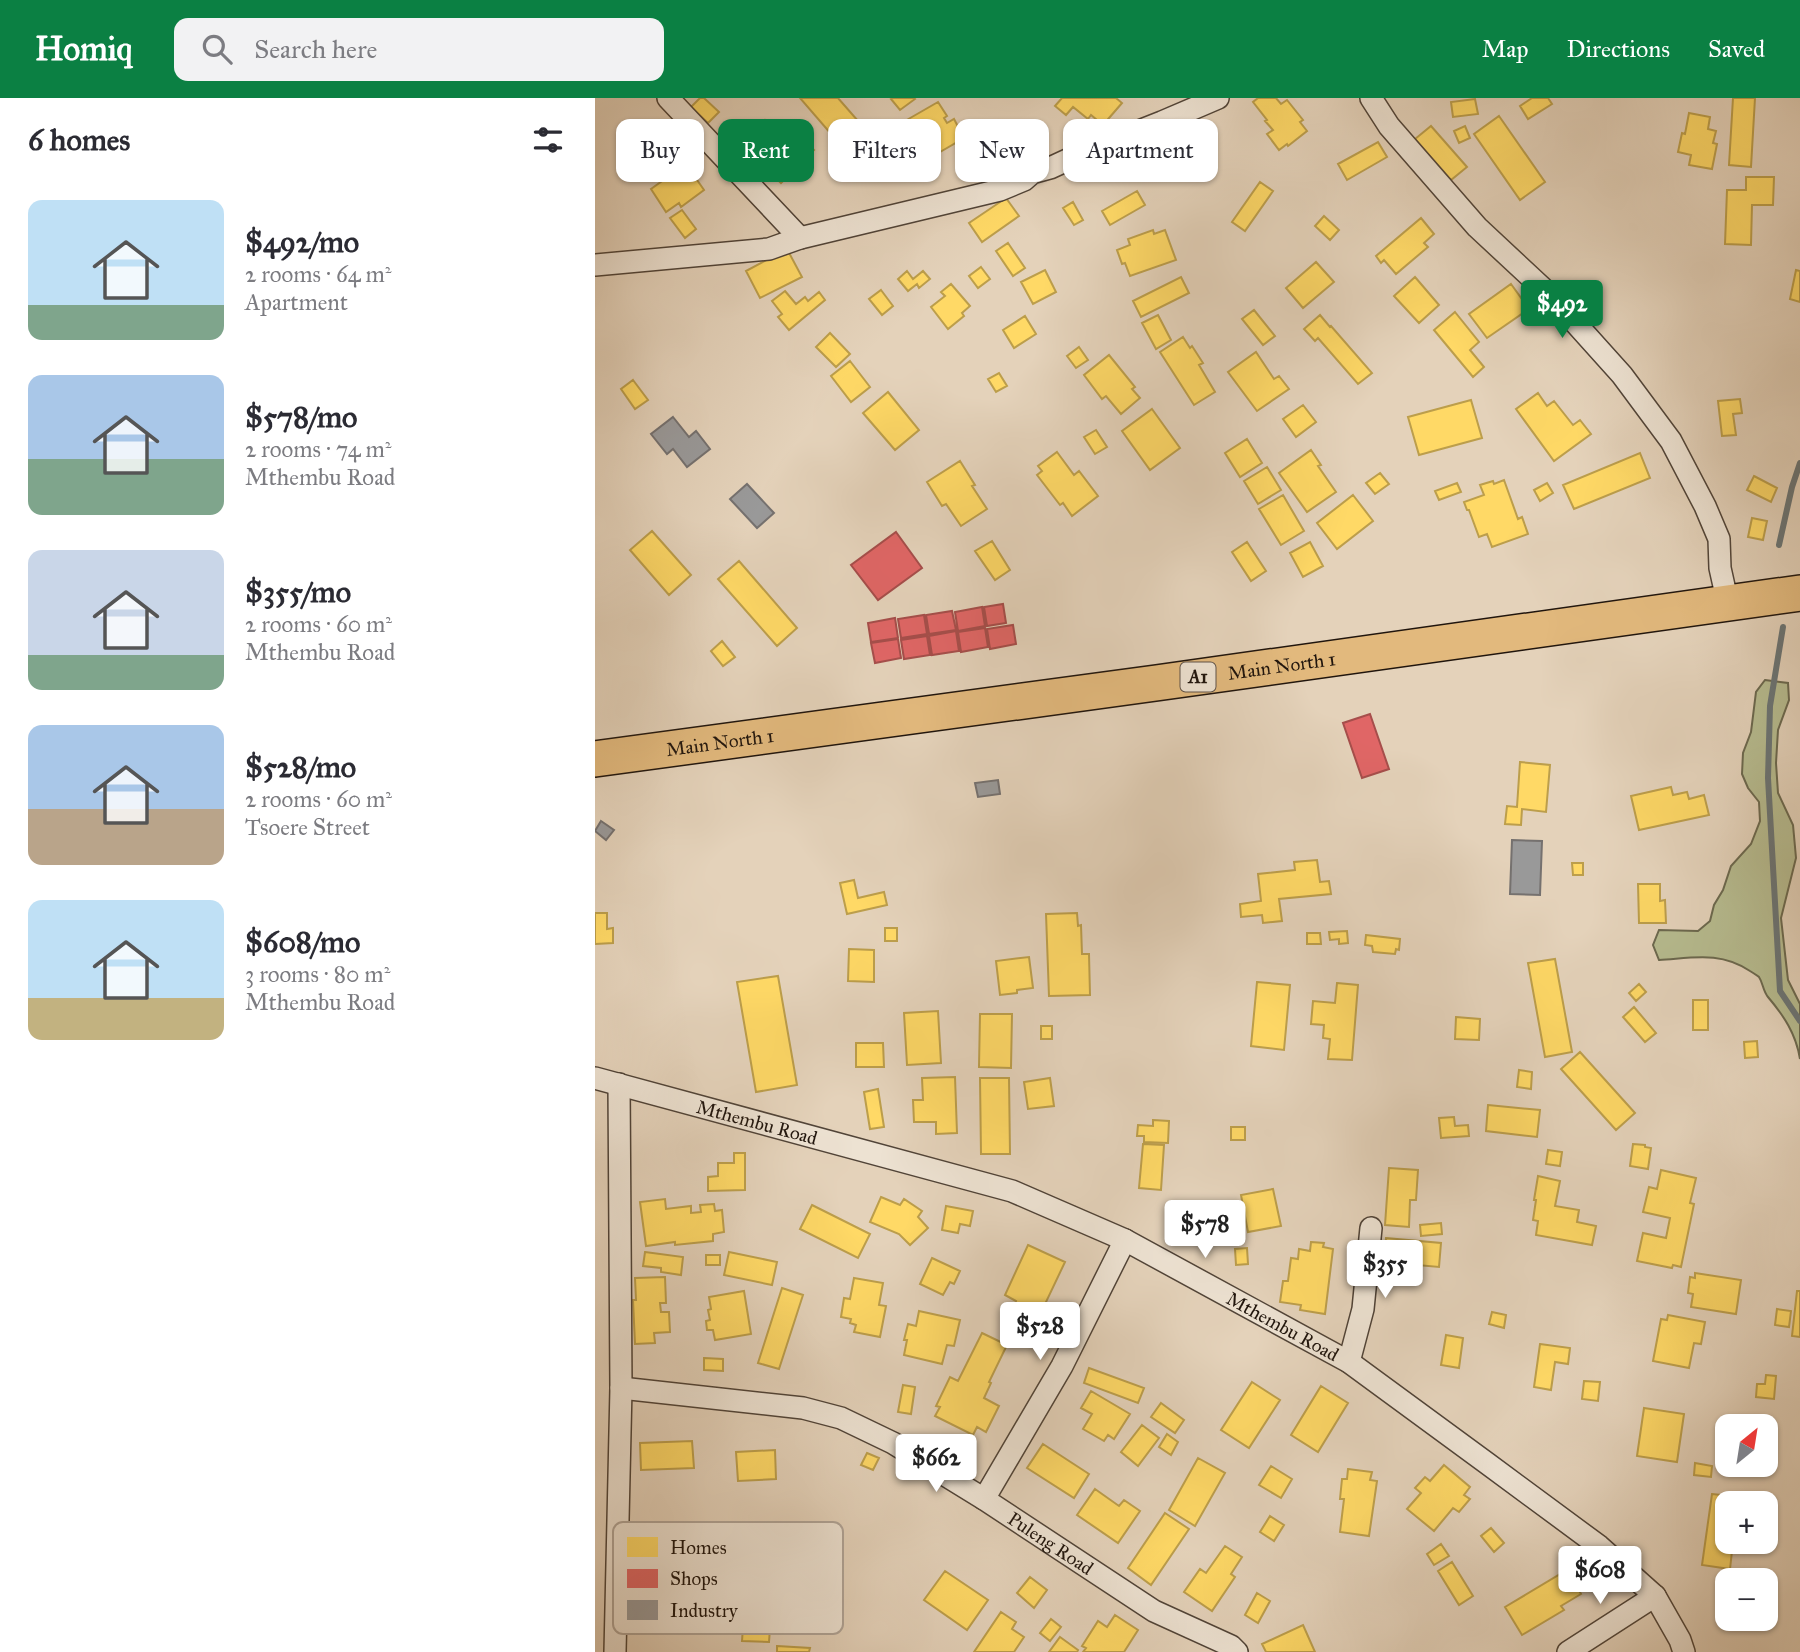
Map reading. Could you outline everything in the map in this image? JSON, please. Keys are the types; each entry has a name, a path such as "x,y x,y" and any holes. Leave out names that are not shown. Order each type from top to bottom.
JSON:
{"main road":[{"name":"Main North 1","path":"595,759 1800,593"}],"street":[{"path":"668,98 800,238"},
{"path":"595,265 769,249 800,238 1000,190 1024,180 1032,173 1218,98"},
{"path":"1371,98 1389,126 1477,227 1551,296 1622,375 1671,441 1719,539 1720,568 1728,604"},
{"name":"Mthembu Road","path":"595,1077 1012,1191 1125,1240 1349,1362 1599,1546 1655,1595 1680,1640 1683,1652"},
{"path":"618,1522 621,1388 619,1084"},
{"path":"1349,1362 1363,1309 1371,1228"},
{"path":"984,1499 1062,1366 1125,1240"},
{"name":"Puleng Road","path":"621,1388 803,1408 841,1418 893,1443 984,1499 1154,1611 1231,1646 1237,1652"},
{"path":"1568,1652 1655,1595"},
{"path":"615,1634 615,1652"}],"green space":[{"path":"1765,680 1788,683 1789,700 1778,730 1776,763 1778,793 1793,825 1796,858 1781,918 1788,980 1800,1004 1800,1059 1789,1026 1766,995 1758,976 1739,965 1717,958 1659,960 1653,945 1659,930 1698,931 1710,921 1731,866 1751,844 1760,821 1759,802 1748,788 1742,774 1743,753 1751,732 1756,692"}],"building: Homes":[{"path":"700,98 704,98 719,112 708,123 691,107"},
{"path":"800,98 838,98 856,119 828,119 828,130"},
{"path":"1062,98 1116,98 1122,103 1108,119 1096,119 1091,115 1088,119 1073,107 1066,115 1055,106"},
{"path":"1258,98 1276,98 1281,104 1287,100 1303,120 1300,122 1307,131 1279,150 1267,134 1273,130 1253,102"},
{"path":"1532,98 1548,98 1552,104 1528,119 1520,106"},
{"path":"1733,98 1755,98 1751,167 1729,165"},
{"path":"891,99 915,99 900,110"},
{"path":"1475,99 1478,114 1453,117 1451,102"},
{"path":"938,102 947,116 944,118 947,123 955,121 955,143 941,151 941,119 908,119"},
{"path":"1689,113 1710,117 1708,129 1716,131 1713,143 1717,144 1712,169 1689,165 1691,155 1678,152"},
{"path":"1499,116 1545,182 1520,200 1474,134"},
{"path":"1431,126 1467,167 1451,180 1415,139"},
{"path":"1465,126 1470,138 1459,143 1454,131"},
{"path":"1378,142 1387,157 1347,180 1338,164"},
{"path":"1746,177 1774,177 1773,205 1752,205 1751,245 1725,244 1727,190 1746,190"},
{"path":"661,182 698,182 704,190 681,207 679,203 666,212 651,189"},
{"path":"1260,182 1273,191 1245,231 1232,222"},
{"path":"1137,191 1145,205 1110,225 1102,211"},
{"path":"1006,198 1019,216 982,242 969,223"},
{"path":"1073,202 1083,220 1074,225 1063,208"},
{"path":"682,210 696,229 685,238 670,218"},
{"path":"1324,216 1339,230 1330,240 1315,226"},
{"path":"1421,218 1434,234 1424,243 1428,247 1396,274 1384,260 1381,263 1376,256"},
{"path":"1153,230 1154,234 1165,230 1176,260 1130,276 1117,250 1130,245 1128,239"},
{"path":"1008,243 1025,268 1013,276 996,251"},
{"path":"787,249 802,277 760,298 746,271"},
{"path":"1316,262 1334,282 1303,308 1286,288"},
{"path":"981,267 990,279 978,288 969,276"},
{"path":"1045,270 1056,292 1033,304 1021,282"},
{"path":"1796,270 1800,271 1800,302 1790,299"},
{"path":"907,271 913,279 923,271 930,279 919,288 917,284 908,291 898,279"},
{"path":"1181,277 1189,293 1141,317 1133,301"},
{"path":"1415,277 1439,305 1419,323 1394,296"},
{"path":"951,284 970,306 962,313 964,316 948,329 931,307 945,296 941,292"},
{"path":"1511,284 1529,309 1487,338 1469,314"},
{"path":"881,290 893,306 882,315 869,299"},
{"path":"785,291 796,304 805,297 808,301 819,292 825,300 789,330 778,317 782,314 772,301"},
{"path":"1254,310 1275,336 1263,345 1242,319"},
{"path":"1455,312 1479,342 1470,350 1484,367 1473,377 1434,330"},
{"path":"1158,315 1171,340 1156,349 1142,323"},
{"path":"1320,315 1372,373 1358,384 1318,338 1315,341 1304,329"},
{"path":"1025,316 1036,334 1014,348 1003,330"},
{"path":"830,333 850,354 836,367 816,347"},
{"path":"1183,337 1203,363 1199,365 1215,392 1194,405 1160,352"},
{"path":"1079,347 1088,360 1076,368 1067,356"},
{"path":"1256,352 1274,379 1279,376 1289,389 1257,411 1228,372"},
{"path":"1109,355 1135,387 1132,389 1140,398 1121,414 1106,396 1102,399 1084,375"},
{"path":"850,361 870,387 851,402 831,376"},
{"path":"999,373 1007,386 996,392 988,379"},
{"path":"633,380 648,400 635,409 621,389"},
{"path":"888,392 919,430 895,450 863,413"},
{"path":"1538,393 1547,406 1554,401 1573,425 1580,420 1591,434 1554,461 1516,409"},
{"path":"1740,399 1742,413 1733,414 1736,435 1722,436 1718,401"},
{"path":"1471,400 1482,438 1419,455 1408,417"},
{"path":"1303,405 1316,422 1296,437 1283,419"},
{"path":"1152,409 1180,448 1150,470 1122,431"},
{"path":"1096,430 1107,447 1095,454 1084,437"},
{"path":"1247,439 1262,463 1240,477 1225,453"},
{"path":"1311,450 1321,465 1318,466 1336,492 1307,512 1279,473"},
{"path":"1057,452 1074,475 1079,471 1098,496 1072,516 1037,475 1042,471 1038,466"},
{"path":"1640,453 1650,478 1574,509 1563,485"},
{"path":"960,461 987,509 961,526 946,504 942,506 927,482"},
{"path":"1267,467 1281,490 1258,504 1244,481"},
{"path":"1380,473 1389,484 1375,494 1366,483"},
{"path":"1754,476 1777,488 1771,502 1747,490"},
{"path":"1504,480 1518,519 1522,517 1528,534 1492,547 1487,534 1479,537 1464,502 1484,495 1480,485"},
{"path":"1457,483 1461,492 1439,500 1435,491"},
{"path":"1547,483 1553,493 1540,501 1534,490"},
{"path":"1283,495 1304,531 1281,545 1259,509"},
{"path":"1353,495 1373,521 1337,549 1317,523"},
{"path":"1752,518 1767,521 1763,540 1748,537"},
{"path":"652,531 691,575 669,595 630,550"},
{"path":"992,541 1010,570 995,580 975,551"},
{"path":"1247,542 1266,571 1251,581 1232,552"},
{"path":"1310,542 1323,566 1303,577 1290,553"},
{"path":"739,561 797,628 777,646 718,579"},
{"path":"722,641 735,657 723,666 711,651"},
{"path":"1520,762 1550,765 1546,812 1522,809 1521,825 1505,824 1507,806 1517,807"},
{"path":"1671,787 1673,795 1687,792 1689,799 1704,795 1709,815 1639,830 1631,796"},
{"path":"1317,860 1320,882 1329,881 1331,894 1279,899 1282,921 1263,923 1262,915 1241,917 1240,904 1261,901 1258,874 1295,870 1294,862"},
{"path":"1572,863 1583,863 1583,875 1573,875"},
{"path":"854,880 858,898 884,892 887,905 847,914 840,883"},
{"path":"1638,884 1660,884 1660,901 1665,900 1666,923 1639,923"},
{"path":"595,913 607,913 607,929 613,928 613,943 595,944"},
{"path":"1077,913 1078,926 1081,925 1082,954 1089,954 1090,995 1049,996 1046,914"},
{"path":"885,928 897,928 897,941 885,941"},
{"path":"1347,931 1348,943 1339,944 1339,939 1330,940 1329,932"},
{"path":"1307,933 1320,933 1321,944 1307,944"},
{"path":"1366,935 1400,939 1399,950 1396,949 1395,954 1373,952 1372,946 1365,945"},
{"path":"849,949 874,950 874,982 848,981"},
{"path":"1029,957 1033,988 1000,995 996,961"},
{"path":"1555,959 1572,1052 1545,1057 1528,963"},
{"path":"778,976 797,1085 756,1092 737,982"},
{"path":"1257,982 1290,985 1284,1050 1251,1046"},
{"path":"1337,983 1358,985 1352,1060 1328,1059 1330,1039 1323,1038 1324,1025 1311,1024 1313,1001 1335,1003"},
{"path":"1639,984 1646,992 1636,1001 1629,993"},
{"path":"1693,1000 1708,1000 1708,1030 1693,1030"},
{"path":"1634,1007 1656,1033 1645,1042 1623,1017"},
{"path":"938,1011 941,1063 907,1065 904,1013"},
{"path":"980,1014 1012,1014 1011,1068 979,1067"},
{"path":"1456,1017 1480,1019 1479,1040 1455,1039"},
{"path":"1041,1026 1052,1026 1052,1039 1041,1039"},
{"path":"1757,1041 1758,1057 1745,1058 1744,1042"},
{"path":"856,1043 883,1043 884,1067 856,1067"},
{"path":"1580,1052 1635,1113 1616,1130 1561,1069"},
{"path":"1519,1070 1532,1072 1531,1089 1517,1087"},
{"path":"955,1077 957,1133 936,1134 936,1122 914,1122 913,1100 923,1100 922,1078"},
{"path":"980,1078 1009,1078 1010,1154 981,1154"},
{"path":"1050,1078 1054,1106 1028,1109 1024,1082"},
{"path":"878,1089 884,1127 870,1129 864,1092"},
{"path":"1488,1105 1540,1110 1537,1137 1486,1131"},
{"path":"1454,1117 1455,1126 1468,1125 1469,1136 1441,1138 1439,1118"},
{"path":"1153,1120 1169,1121 1168,1143 1144,1142 1144,1136 1137,1136 1138,1125 1153,1126"},
{"path":"1231,1127 1245,1127 1245,1140 1231,1140"},
{"path":"1143,1144 1164,1145 1161,1190 1139,1188"},
{"path":"1633,1144 1651,1148 1648,1169 1630,1166"},
{"path":"1548,1150 1562,1152 1560,1166 1546,1164"},
{"path":"734,1153 745,1153 745,1190 708,1191 708,1177 718,1176 718,1163 734,1163"},
{"path":"1389,1168 1418,1170 1416,1200 1410,1200 1409,1227 1385,1225"},
{"path":"1661,1170 1696,1178 1690,1203 1694,1204 1681,1267 1673,1265 1672,1268 1637,1261 1643,1233 1666,1238 1670,1218 1643,1212 1649,1187 1657,1189"},
{"path":"1538,1176 1560,1181 1555,1206 1579,1210 1577,1222 1596,1226 1592,1245 1536,1235 1538,1221 1533,1220"},
{"path":"1273,1189 1281,1226 1248,1232 1241,1195"},
{"path":"881,1197 900,1205 904,1199 922,1211 918,1217 928,1228 910,1245 899,1234 870,1222"},
{"path":"665,1199 666,1209 691,1206 691,1213 701,1212 700,1205 714,1204 715,1211 722,1210 724,1232 713,1234 713,1241 646,1246 640,1202"},
{"path":"812,1205 870,1234 858,1258 800,1229"},
{"path":"946,1206 973,1211 970,1226 960,1224 958,1233 942,1230"},
{"path":"1441,1223 1442,1234 1421,1236 1420,1225"},
{"path":"1386,1238 1441,1243 1439,1267 1384,1262"},
{"path":"1311,1242 1324,1243 1323,1247 1333,1249 1325,1314 1300,1310 1301,1305 1280,1302 1283,1281 1288,1281 1291,1258 1298,1259 1299,1249 1310,1251"},
{"path":"1028,1245 1065,1262 1037,1321 1013,1309 1016,1301 1005,1295"},
{"path":"1247,1248 1248,1264 1236,1265 1235,1249"},
{"path":"645,1252 683,1257 681,1275 661,1272 661,1268 643,1266"},
{"path":"729,1252 777,1262 772,1285 724,1275"},
{"path":"706,1255 720,1255 720,1265 706,1265"},
{"path":"932,1258 960,1271 954,1284 950,1282 943,1295 920,1284"},
{"path":"1695,1273 1741,1280 1736,1314 1691,1307 1693,1294 1688,1293 1690,1277 1695,1278"},
{"path":"665,1277 666,1303 660,1303 661,1312 669,1312 670,1332 654,1333 655,1343 635,1344 635,1278"},
{"path":"854,1278 883,1283 879,1305 886,1306 880,1337 854,1332 856,1325 850,1323 851,1319 841,1317 844,1298 850,1299"},
{"path":"782,1288 803,1295 779,1369 758,1363"},
{"path":"744,1291 751,1334 715,1340 713,1330 707,1330 706,1321 710,1320 708,1310 711,1309 709,1297"},
{"path":"1797,1291 1800,1291 1800,1337 1792,1336"},
{"path":"1777,1309 1791,1311 1789,1327 1775,1325"},
{"path":"919,1311 960,1320 954,1346 947,1345 942,1364 904,1355 908,1324 916,1326"},
{"path":"1492,1312 1506,1315 1504,1328 1489,1324"},
{"path":"1668,1315 1705,1322 1701,1344 1694,1343 1689,1368 1653,1361 1661,1319 1667,1320"},
{"path":"982,1333 1007,1345 984,1398 999,1406 986,1432 977,1427 973,1435 935,1416 940,1407 936,1406 950,1377 958,1381"},
{"path":"1446,1335 1463,1338 1459,1368 1441,1365"},
{"path":"1540,1344 1570,1348 1568,1364 1555,1362 1551,1390 1534,1387"},
{"path":"704,1358 723,1359 723,1371 704,1370"},
{"path":"1089,1368 1144,1388 1138,1403 1084,1383"},
{"path":"1766,1375 1776,1376 1774,1399 1756,1397 1757,1384 1765,1384"},
{"path":"1584,1381 1600,1382 1598,1401 1582,1399"},
{"path":"1252,1382 1280,1400 1249,1448 1221,1430"},
{"path":"903,1385 915,1387 911,1414 898,1412"},
{"path":"1321,1386 1348,1403 1318,1452 1291,1435"},
{"path":"1091,1391 1130,1414 1114,1439 1108,1435 1104,1441 1083,1429 1092,1414 1081,1408"},
{"path":"1161,1403 1184,1420 1175,1433 1151,1417"},
{"path":"1644,1408 1684,1414 1677,1462 1637,1456"},
{"path":"1142,1425 1159,1438 1138,1466 1121,1452"},
{"path":"1167,1434 1178,1442 1171,1455 1159,1447"},
{"path":"692,1441 694,1468 641,1470 640,1443"},
{"path":"1043,1444 1089,1474 1074,1498 1027,1468"},
{"path":"775,1450 776,1479 738,1481 736,1452"},
{"path":"867,1453 879,1458 873,1470 861,1465"},
{"path":"1198,1458 1225,1473 1195,1526 1169,1510"},
{"path":"1695,1463 1712,1466 1711,1477 1694,1475"},
{"path":"1444,1465 1470,1487 1464,1495 1470,1499 1459,1512 1453,1508 1434,1531 1407,1509 1421,1493 1415,1488 1425,1477 1430,1481"},
{"path":"1271,1466 1292,1479 1281,1498 1259,1485"},
{"path":"1348,1469 1372,1472 1370,1480 1377,1481 1369,1536 1340,1532 1344,1499 1340,1499 1342,1479 1347,1479"},
{"path":"1095,1489 1119,1506 1124,1500 1140,1511 1118,1543 1077,1515"},
{"path":"1712,1494 1715,1494 1715,1554 1732,1554 1730,1568 1702,1565"},
{"path":"1165,1513 1189,1529 1151,1585 1128,1568"},
{"path":"1270,1516 1284,1525 1274,1541 1260,1532"},
{"path":"1491,1528 1504,1543 1494,1552 1481,1536"},
{"path":"1441,1544 1449,1556 1434,1565 1427,1554"},
{"path":"1225,1546 1242,1557 1231,1574 1235,1577 1212,1611 1184,1592 1200,1569 1206,1573"},
{"path":"1452,1562 1473,1596 1459,1605 1438,1571"},
{"path":"1567,1570 1581,1594 1561,1606 1564,1610 1522,1635 1505,1607"},
{"path":"945,1571 988,1600 967,1630 924,1600"},
{"path":"1030,1577 1047,1590 1034,1608 1017,1593"},
{"path":"1257,1593 1270,1601 1258,1623 1245,1615"},
{"path":"1001,1612 1016,1622 1012,1629 1024,1637 1014,1652 974,1652"},
{"path":"1115,1615 1138,1630 1124,1652 1083,1652 1086,1648 1082,1646 1098,1621 1107,1627"},
{"path":"1051,1619 1061,1627 1050,1641 1040,1633"},
{"path":"1303,1625 1315,1652 1266,1652 1262,1644"},
{"path":"742,1634 770,1634 769,1642 742,1641"},
{"path":"1060,1637 1078,1650 1077,1652 1049,1652"},
{"path":"777,1646 810,1648 809,1652 777,1652"}],"building: Shops":[{"path":"896,532 922,568 878,600 851,565"},
{"path":"1003,604 1006,623 987,626 984,607"},
{"path":"982,607 985,626 958,631 955,612"},
{"path":"952,611 956,630 929,634 926,615"},
{"path":"924,615 927,634 901,638 898,619"},
{"path":"895,618 898,638 871,642 868,623"},
{"path":"1013,625 1016,644 990,649 987,629"},
{"path":"985,628 988,647 961,652 958,632"},
{"path":"956,631 959,651 932,655 929,636"},
{"path":"927,636 930,655 904,659 901,640"},
{"path":"898,639 901,658 875,663 871,643"},
{"path":"1370,714 1389,769 1362,778 1343,723"}],"building: Industry":[{"path":"673,417 689,437 696,431 710,449 687,467 673,449 667,454 651,434"},
{"path":"747,484 774,513 757,528 730,499"},
{"path":"998,780 1000,794 978,797 975,783"},
{"path":"601,821 614,830 606,840 595,831"},
{"path":"1512,840 1542,841 1540,895 1510,894"}],"waterway":[{"path":"1779,545 1800,463"},
{"path":"1783,627 1770,706 1768,778 1780,991 1800,1021"}]}
